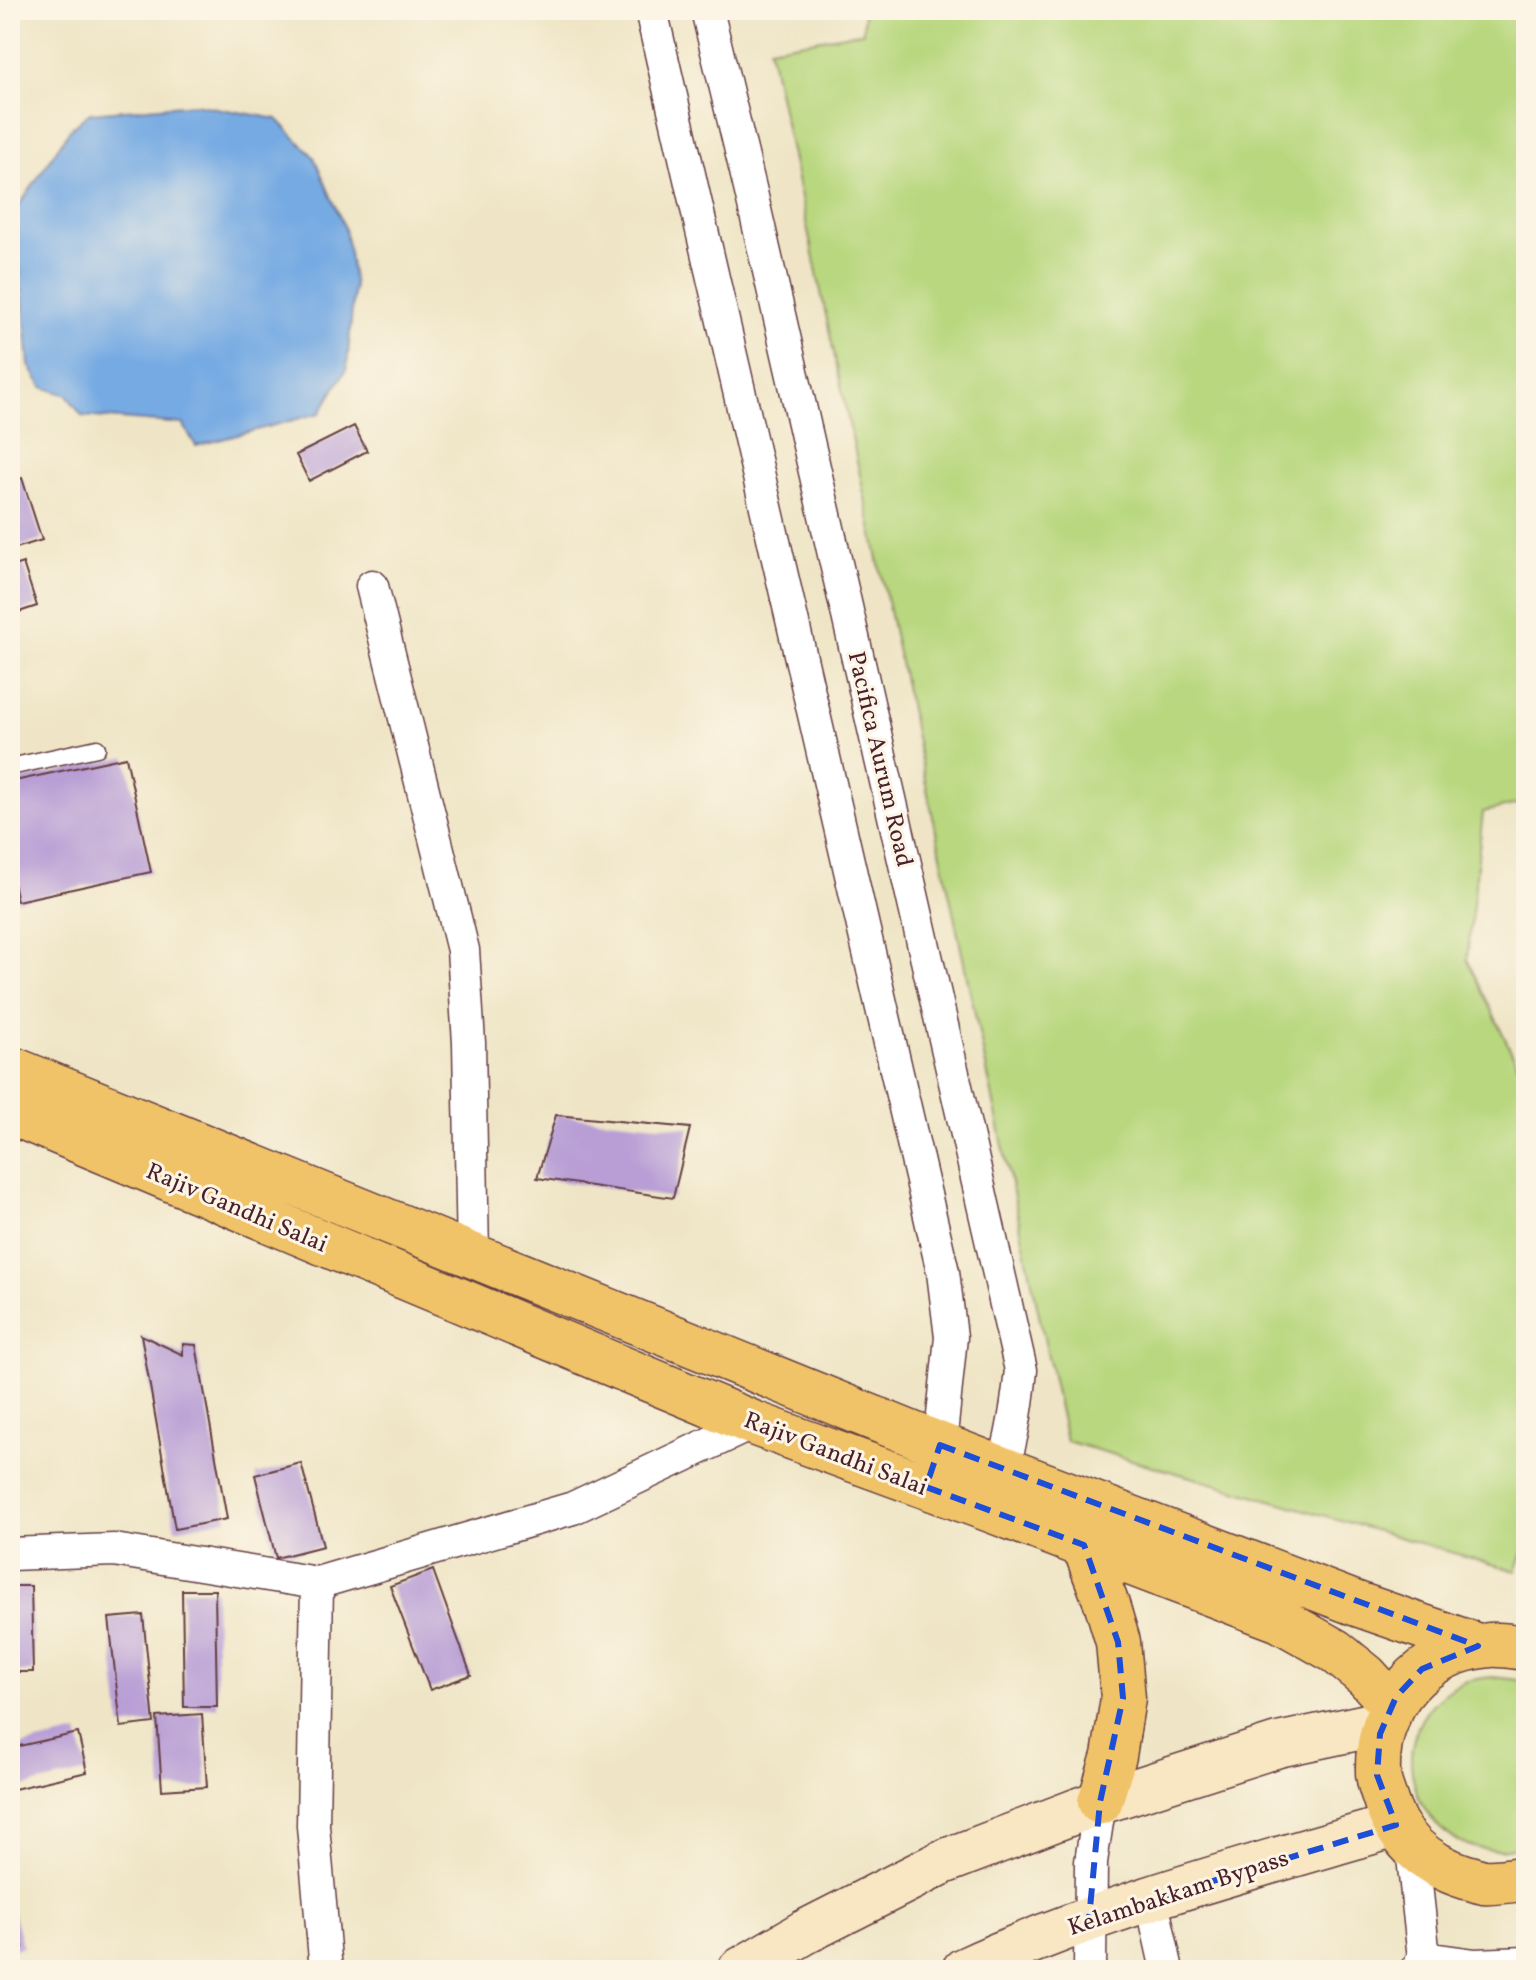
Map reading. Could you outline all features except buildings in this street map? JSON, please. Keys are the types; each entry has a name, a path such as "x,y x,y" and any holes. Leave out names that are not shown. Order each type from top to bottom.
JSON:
{"main road":[{"name":"Rajiv Gandhi Salai","path":"10,1068 940,1445 996,1489 1084,1545 1280,1620 1335,1651 1366,1676 1389,1714"},
{"name":"Rajiv Gandhi Salai","path":"10,1112 753,1423 926,1487 996,1489 1357,1604 1478,1646"},
{"path":"1084,1545 1118,1642 1123,1698 1114,1756 1100,1802"},
{"path":"1526,1648 1493,1644 1478,1646 1455,1651 1422,1669 1396,1697 1380,1734 1377,1775 1389,1814 1404,1836 1445,1870 1484,1882 1526,1878"},
{"path":"740,1970 805,1932 943,1862 1100,1802 1278,1745 1389,1714"},
{"name":"Kelambakkam Bypass","path":"964,1970 1089,1919 1214,1877 1404,1836"}],"street":[{"path":"651,10 943,1272 951,1337 940,1445 926,1487"},
{"name":"Pacifica Aurum Road","path":"707,10 1021,1370 1017,1413 996,1489"},
{"path":"372,586 463,950 469,1043 473,1256"},
{"path":"10,1554 114,1550 317,1583 573,1508 753,1423"},
{"path":"317,1583 313,1826 326,1970"},
{"path":"1090,1970 1091,1862 1100,1802"},
{"path":"1404,1836 1420,1964 1526,1963"},
{"path":"1151,1898 1167,1970"}],"lane":[{"path":"10,767 97,748"}],"highlighted area":[{"path":"940,1445 1478,1646 1422,1669 1396,1697 1380,1734 1377,1775 1396,1825 1089,1919 1100,1802 1123,1698 1118,1642 1084,1545 926,1487"}],"green space":[{"path":"864,10 1526,10 1526,802 1483,812 1467,959 1526,1082 1526,1545 1516,1571 1066,1441 769,48 863,32"},
{"path":"1492,1677 1526,1683 1526,1844 1490,1850 1459,1841 1435,1822 1418,1795 1411,1765 1415,1734 1432,1705 1462,1683"}],"water":[{"path":"194,104 277,119 314,157 345,229 354,284 347,368 320,413 196,446 183,424 82,416 67,395 42,387 29,365 15,212 71,128 90,113"}]}
